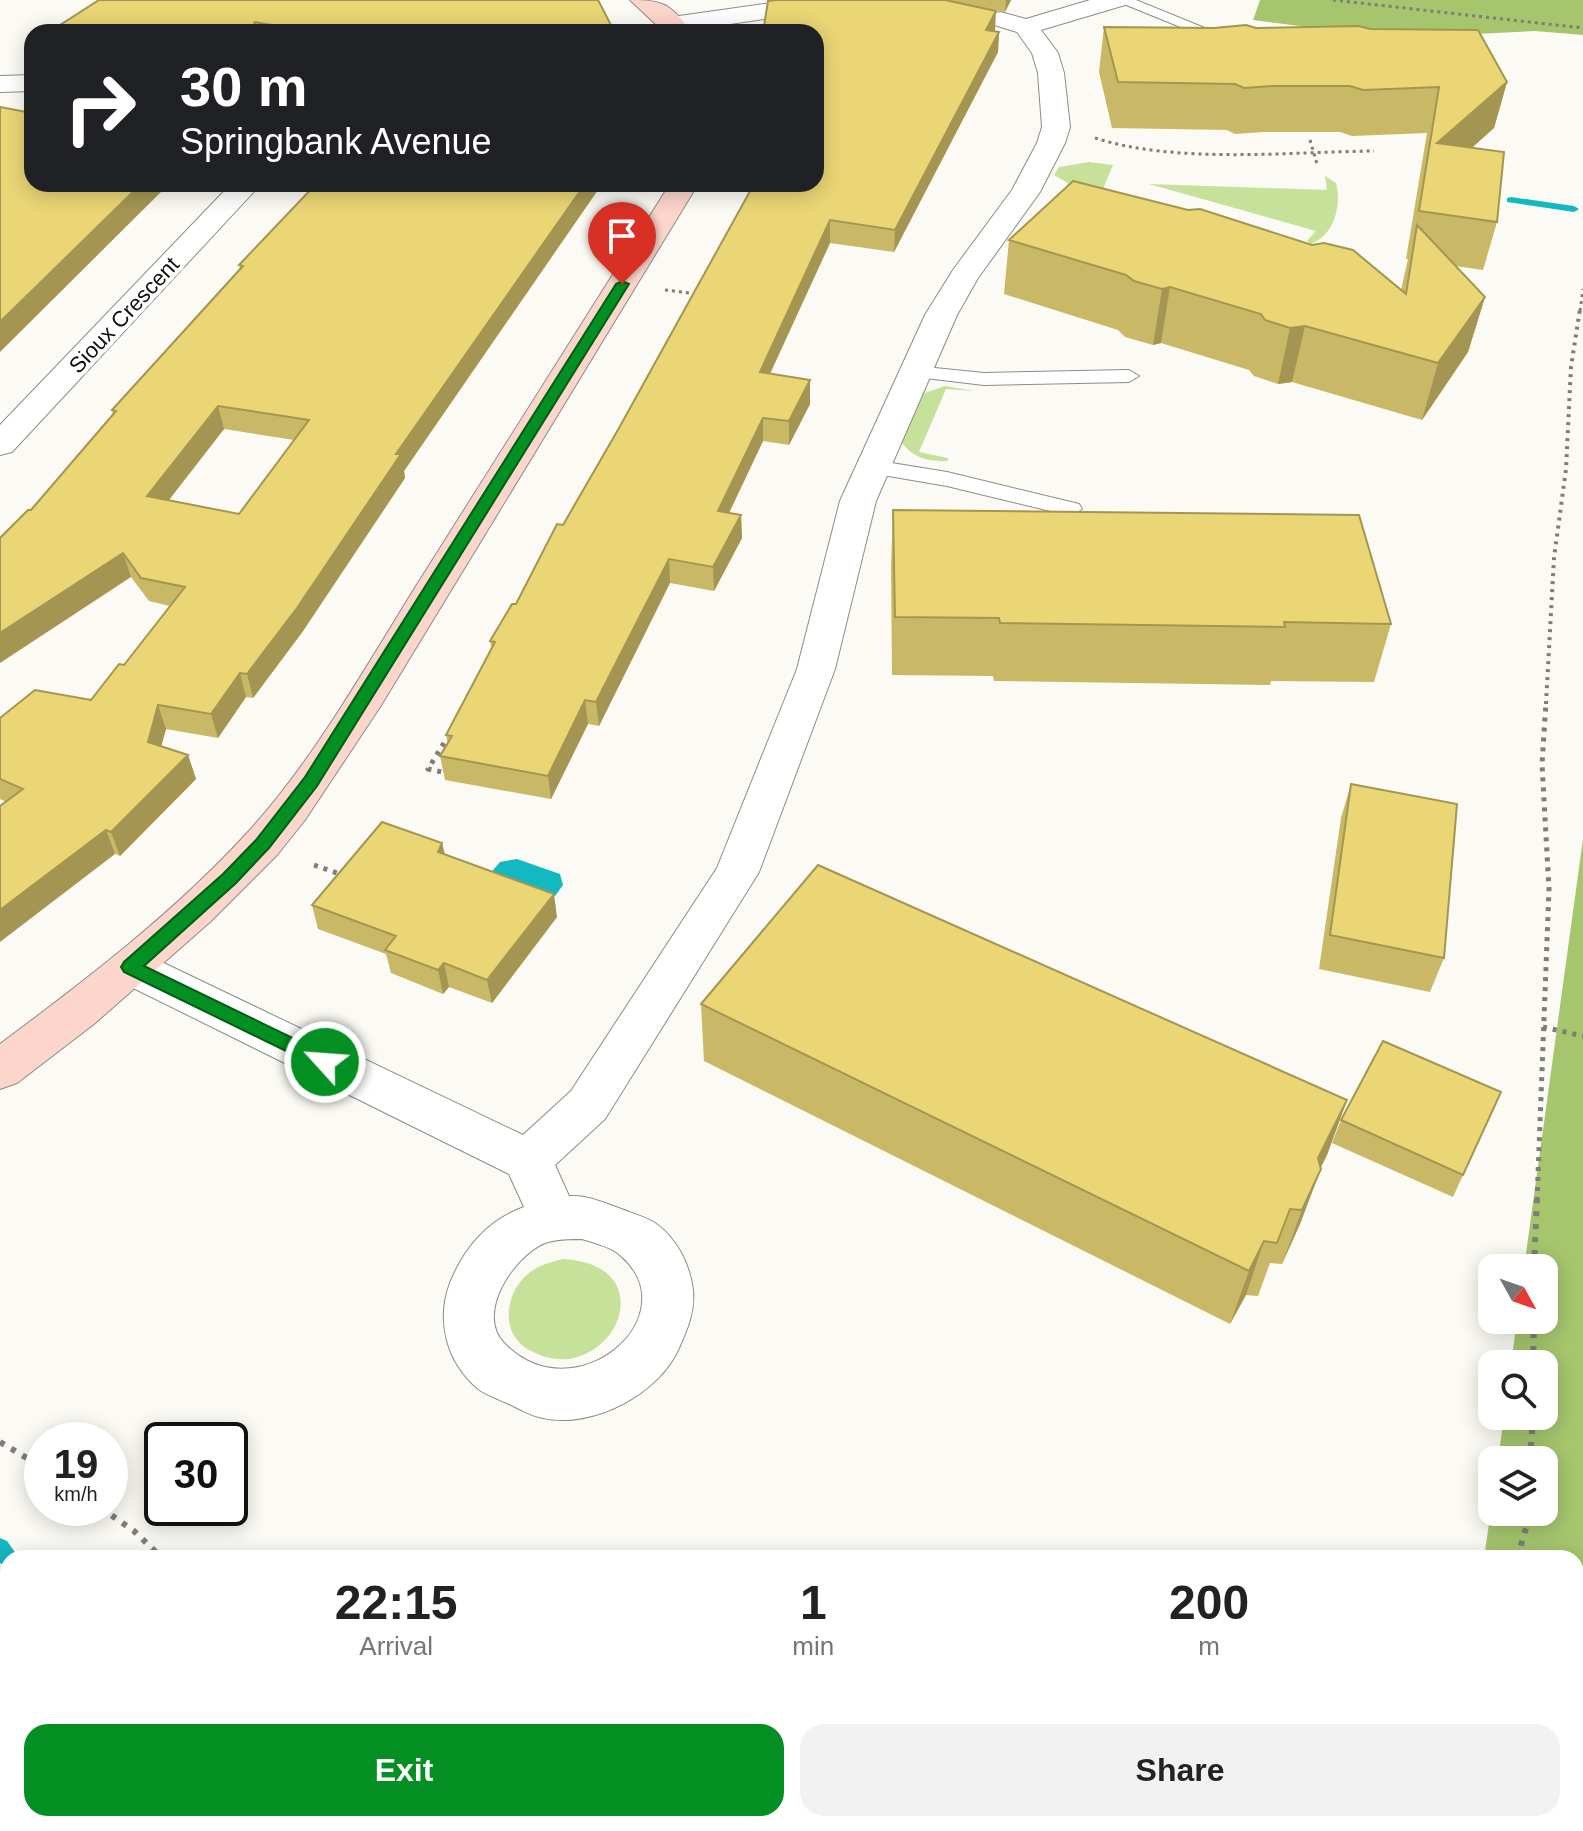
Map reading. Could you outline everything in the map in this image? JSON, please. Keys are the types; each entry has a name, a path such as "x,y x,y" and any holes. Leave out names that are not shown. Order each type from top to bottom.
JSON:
{"main road":[{"path":"642,0 670,24"},
{"path":"0,1070 131,967 251,856 311,781 679,192"}],"street":[{"path":"971,13 1026,27 1116,0"},
{"path":"696,24 790,6 854,3"},
{"path":"528,1160 588,1105 737,872 816,669 858,501 915,372 954,294 1026,192 1051,143 1056,127 1051,73 1045,53 1026,27"},
{"path":"0,84 24,83"},
{"name":"Sioux Crescent","path":"0,445 239,192"},
{"path":"131,967 528,1160 554,1219"}],"lane":[{"path":"1122,0 1235,43"},
{"path":"915,372 984,379 1129,376"},
{"path":"873,467 947,479 1071,509"}],"path":[{"path":"1333,0 1583,28"},
{"path":"1087,135 1126,148 1151,152 1276,154 1290,149 1374,151"},
{"path":"1310,140 1317,164"},
{"path":"1535,1254 1549,889 1542,764 1554,558 1566,469 1571,367 1583,289"},
{"path":"444,743 428,769 446,773"},
{"path":"314,865 351,878"},
{"path":"1543,1027 1583,1036"},
{"path":"0,1442 24,1456"},
{"path":"127,1526 154,1550"},
{"path":"1519,1550 1526,1526"}],"green space":[{"path":"1260,0 1583,0 1583,35 1535,31 1395,38 1253,20"},
{"path":"1089,162 1113,165 1102,191 1080,190 1054,175 1059,167"},
{"path":"1325,176 1336,183 1337,210 1331,227 1311,244 1307,241 1316,231 1149,184 1327,190"},
{"path":"945,386 974,391 946,389 919,452 948,458 948,461 928,460 910,451 901,441 922,394"},
{"path":"1583,839 1583,1550 1485,1550 1489,1526 1558,1526 1558,1446 1500,1446 1502,1430 1558,1430 1558,1350 1513,1350 1515,1334 1558,1334 1558,1254 1526,1254"},
{"path":"563,1259 596,1266 615,1282 621,1302 616,1323 603,1342 583,1355 557,1359 529,1350 519,1343 509,1323 509,1312 515,1291 529,1273"}],"water":[{"path":"517,859 560,874 563,885 555,896 538,901 488,876 500,862"}],"building":[{"path":"99,0 598,0 610,24 255,22 62,24"},
{"path":"945,0 996,11 986,30 999,32 895,230 830,220 760,372 810,380 789,421 763,418 718,511 741,515 713,567 669,559 596,702 585,700 548,776 440,756 452,736 446,735 495,642 490,641 512,604 516,604 557,524 563,525 750,192 824,192 824,24 764,24 768,1"},
{"path":"1246,25 1256,28 1359,26 1370,29 1478,30 1507,82 1437,143 1504,152 1497,222 1419,211 1439,87 1363,90 1350,86 1244,88 1235,84 1118,82 1104,27 1214,28"},
{"path":"0,107 24,112 24,192 133,192 0,322"},
{"path":"1073,181 1188,210 1200,209 1312,245 1324,243 1353,250 1406,294 1417,225 1485,297 1438,363 1305,326 1290,328 1265,320 1261,314 1170,287 1162,289 1134,281 1126,275 1009,240"},
{"path":"308,192 579,192 396,454 401,454 297,608 247,674 240,673 211,714 158,705 148,742 188,755 111,832 106,830 0,910 0,806 23,789 0,779 0,718 35,690 91,700 119,664 124,665 185,587 141,578 123,553 0,633 0,538 31,510 116,411 112,410 243,266 239,265","holes":["218,406 309,420 239,514 147,496"]},
{"path":"893,510 1359,515 1391,624 1284,622 1285,627 1000,623 999,618 895,617"},
{"path":"1351,784 1457,804 1444,958 1330,935"},
{"path":"382,822 442,843 438,852 554,894 487,980 444,963 438,970 385,950 396,936 312,905"},
{"path":"818,865 1347,1100 1318,1158 1321,1169 1302,1210 1290,1209 1277,1243 1264,1241 1249,1271 701,1004"},
{"path":"1383,1041 1501,1092 1463,1175 1341,1120"}],"waterway":[{"path":"1511,200 1574,209"}],"route":[{"path":"325,1062 131,967 262,844 311,781 622,284"}]}
